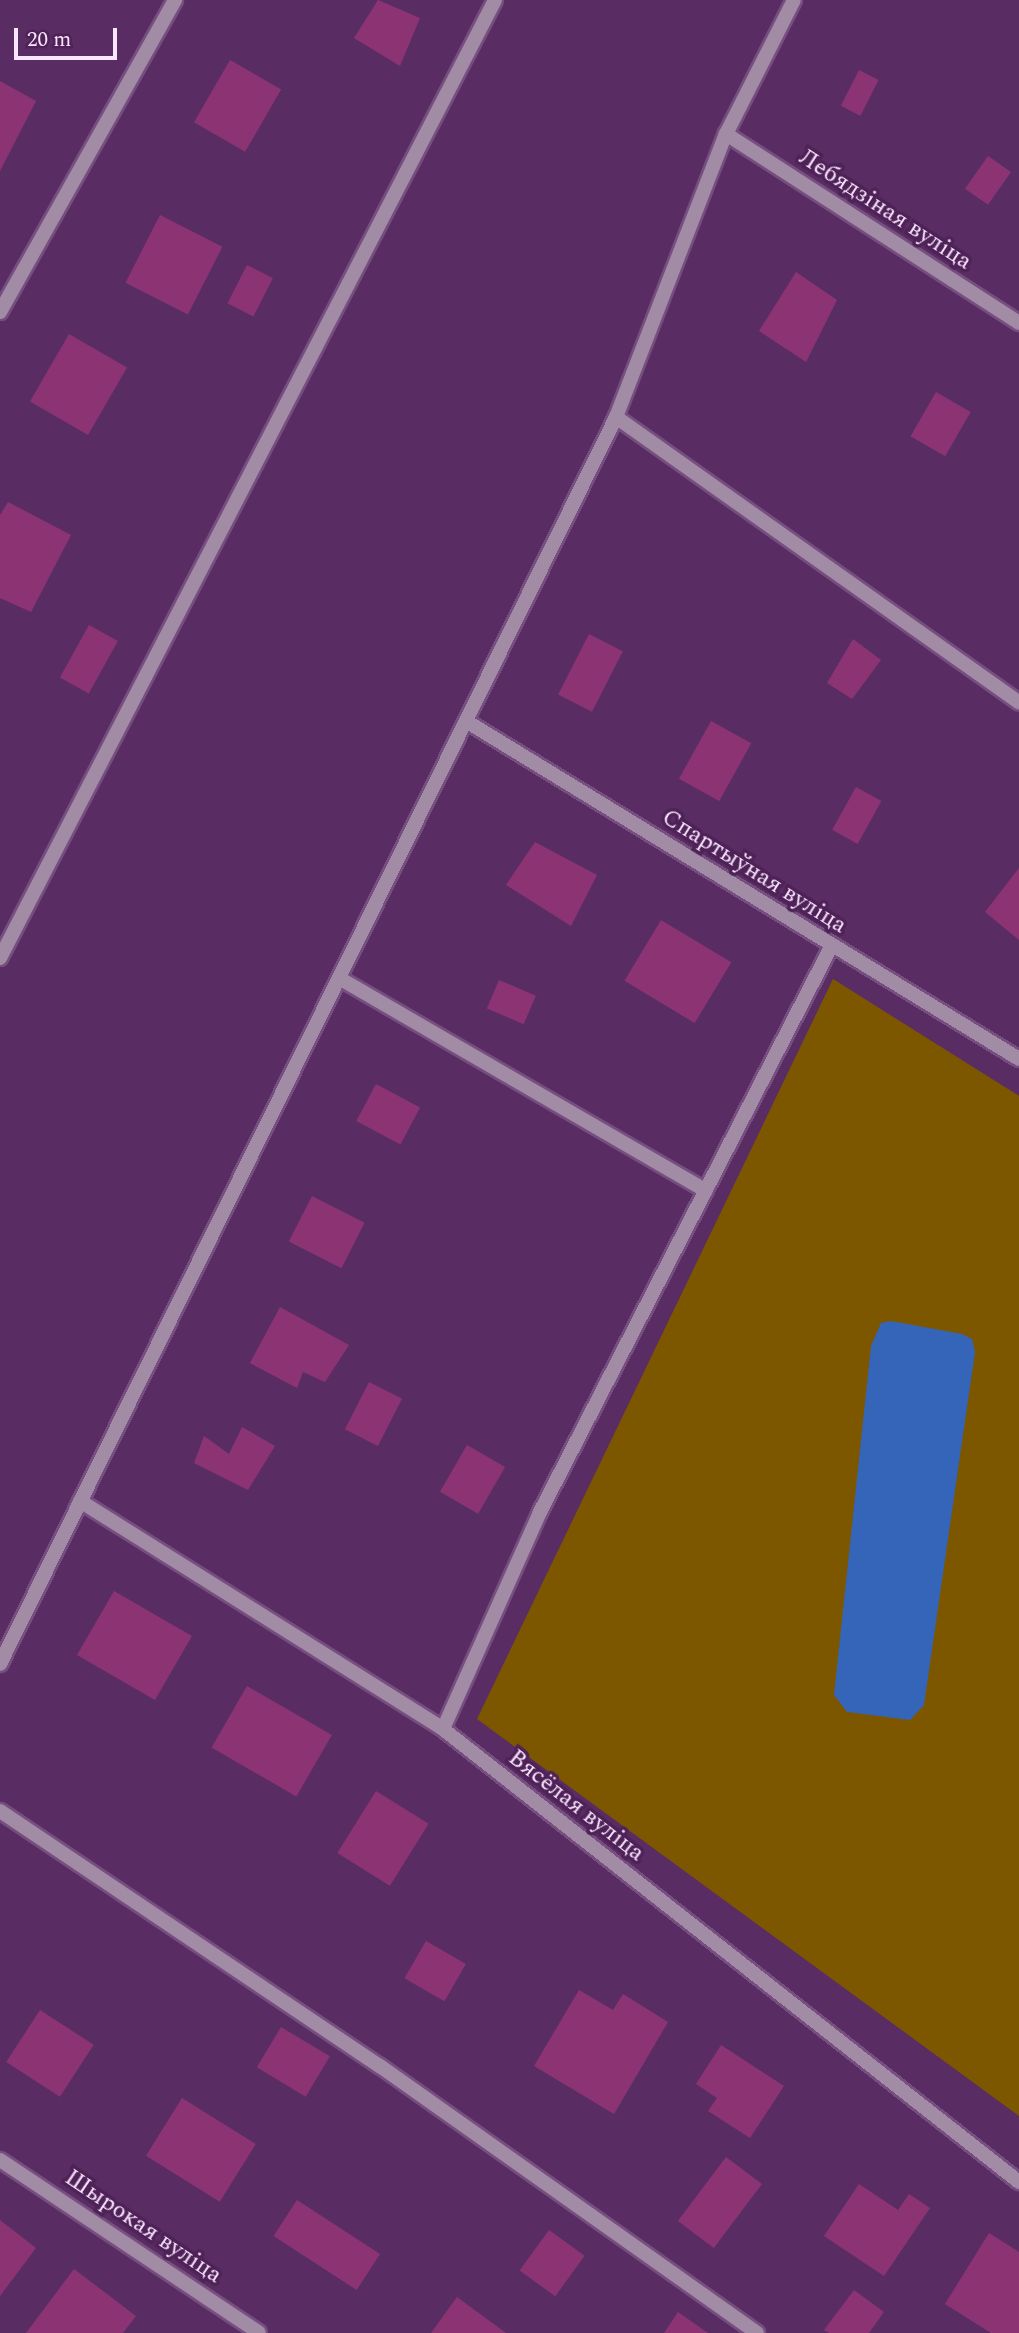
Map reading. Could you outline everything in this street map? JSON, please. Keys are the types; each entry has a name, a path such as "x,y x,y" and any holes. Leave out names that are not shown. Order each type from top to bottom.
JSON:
{"street":[{"path":"0,312 175,0"},
{"path":"0,958 495,0"},
{"path":"0,1664 616,417 726,134 794,0"},
{"name":"Лебядзіная вуліца","path":"726,134 1019,323"},
{"path":"616,417 1019,702"},
{"name":"Спартыўная вуліца","path":"466,721 831,947 1019,1059"},
{"path":"443,1729 540,1512 831,947"},
{"path":"338,978 706,1191"},
{"name":"Вясёлая вуліца","path":"80,1501 443,1729 1019,2182"},
{"path":"0,1811 380,2066 757,2333"},
{"name":"Шырокая вуліца","path":"0,2160 259,2333"}],"shaded area":[{"path":"833,979 1019,1096 1019,2116 477,1719"}],"water":[{"path":"891,1321 962,1334 972,1339 975,1352 924,1705 910,1720 847,1712 834,1695 871,1346 881,1323"}],"building":[{"path":"378,0 420,18 400,66 354,38"},
{"path":"230,60 281,89 245,152 194,122"},
{"path":"859,70 879,80 860,116 841,106"},
{"path":"0,81 36,101 0,171"},
{"path":"988,156 1011,172 988,205 965,189"},
{"path":"160,215 222,247 188,314 125,283"},
{"path":"247,265 273,278 253,316 227,303"},
{"path":"796,272 837,300 806,362 759,331"},
{"path":"69,334 127,368 88,435 30,402"},
{"path":"936,392 971,412 945,456 910,436"},
{"path":"8,502 71,535 31,612 0,598 0,515"},
{"path":"89,625 118,641 89,693 60,677"},
{"path":"589,634 623,651 592,712 558,695"},
{"path":"853,639 881,660 852,699 827,683"},
{"path":"711,721 751,743 719,801 679,779"},
{"path":"856,787 881,801 858,844 832,830"},
{"path":"535,842 597,875 571,926 506,885"},
{"path":"1019,868 1019,940 985,912"},
{"path":"661,920 731,962 695,1023 624,981"},
{"path":"499,980 536,996 524,1024 487,1009"},
{"path":"376,1084 420,1107 400,1145 356,1121"},
{"path":"312,1196 365,1223 341,1268 289,1241"},
{"path":"280,1307 349,1345 325,1382 303,1372 297,1388 250,1363"},
{"path":"369,1382 402,1399 378,1446 345,1429"},
{"path":"242,1427 275,1446 248,1490 194,1463 204,1436 229,1454"},
{"path":"467,1445 505,1467 478,1514 440,1492"},
{"path":"114,1591 192,1636 155,1700 77,1655"},
{"path":"247,1686 332,1735 296,1796 212,1747"},
{"path":"376,1791 429,1824 390,1886 337,1853"},
{"path":"426,1941 466,1964 444,2001 404,1978"},
{"path":"579,1990 613,2010 623,1994 668,2022 614,2114 534,2066"},
{"path":"40,2010 94,2045 60,2097 6,2062"},
{"path":"281,2027 330,2056 306,2097 257,2067"},
{"path":"721,2045 784,2086 750,2138 708,2111 717,2098 696,2084"},
{"path":"182,2098 256,2144 220,2202 146,2156"},
{"path":"726,2157 762,2184 714,2248 678,2221"},
{"path":"859,2184 898,2210 909,2194 930,2208 884,2276 824,2236"},
{"path":"297,2200 380,2254 357,2290 274,2236"},
{"path":"0,2220 36,2248 0,2296"},
{"path":"549,2230 585,2256 555,2296 520,2270"},
{"path":"989,2233 1019,2252 1019,2333 991,2333 945,2304"},
{"path":"74,2269 136,2316 123,2333 26,2333"},
{"path":"854,2290 884,2312 869,2333 829,2333 824,2330"},
{"path":"457,2297 506,2333 431,2333"},
{"path":"678,2312 708,2333 664,2333"}]}
